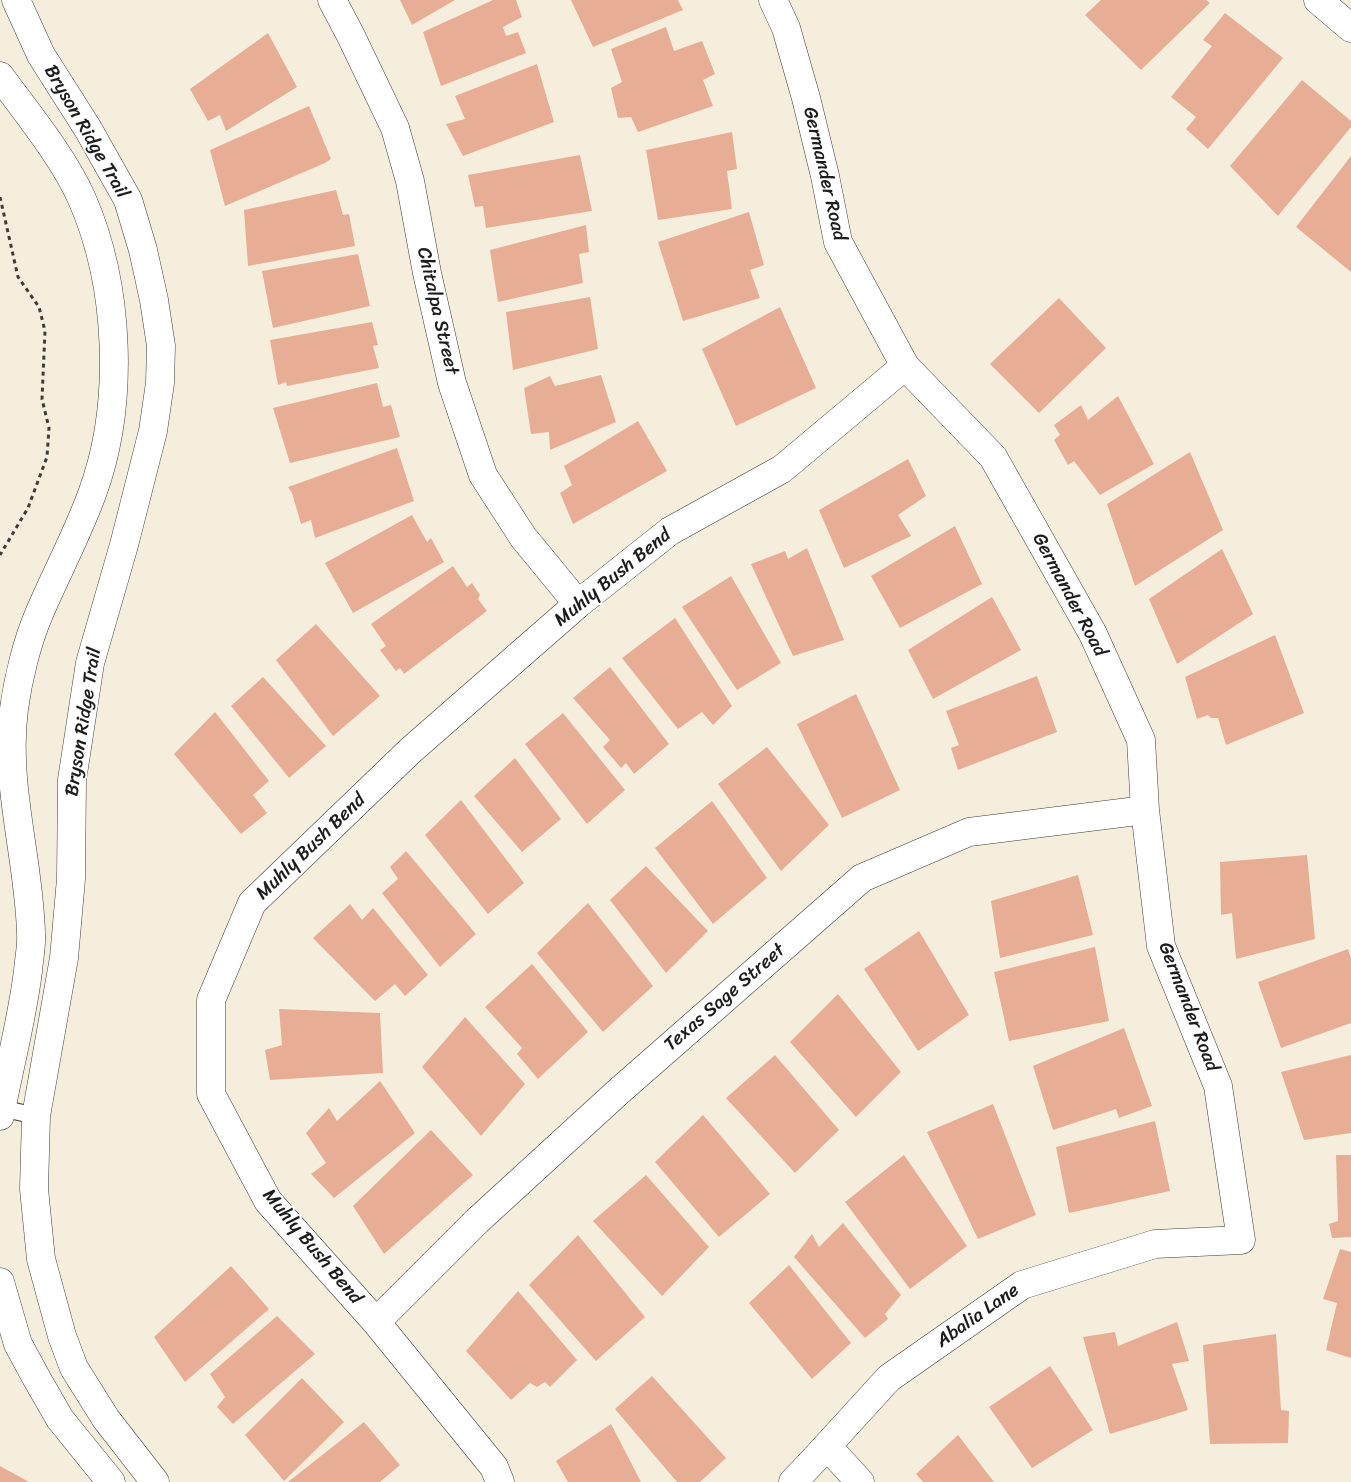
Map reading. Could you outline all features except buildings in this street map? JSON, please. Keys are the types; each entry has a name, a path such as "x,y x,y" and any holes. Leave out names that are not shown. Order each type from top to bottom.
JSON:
{"street":[{"name":"Bryson Ridge Trail","path":"16,0 41,55 88,129 128,200 143,250 154,300 161,346 160,383 153,431 124,545 90,663 72,780 71,879 64,958 36,1116 34,1188 41,1259 62,1336 74,1368 106,1419 155,1482"},
{"name":"Chitalpa Street","path":"332,0 395,128 410,181 427,273 452,383 482,475 523,537 578,604"},
{"name":"Germander Road","path":"773,0 786,28 806,98 825,176 838,242 905,366 993,458 1093,634 1141,740 1145,810 1161,946 1218,1086 1241,1240"},
{"path":"1318,0 1351,28"},
{"name":"Bryson Ridge Trail","path":"0,76 65,168 84,206 93,230 110,293 114,368 114,386 106,442 94,492 38,616 26,654 14,710 11,765 32,935 25,996 1,1112"},
{"name":"Muhly Bush Bend","path":"500,1482 494,1467 376,1322 268,1200 211,1094 210,1000 252,903 411,750 578,604 670,531 782,469 905,366"},
{"name":"Texas Sage Street","path":"376,1322 477,1221 618,1092 862,878 969,832 1145,810"},
{"name":"Abalia Lane","path":"793,1482 889,1378 1022,1285 1155,1244 1241,1240"},
{"path":"0,1282 18,1344 37,1379 60,1419 111,1482"},
{"path":"827,1446 860,1482"}],"lane":[{"path":"1,1112 36,1116"}],"path":[{"path":"0,197 18,277 39,307 45,331 42,399 49,428 47,457 28,508 0,555"}]}
